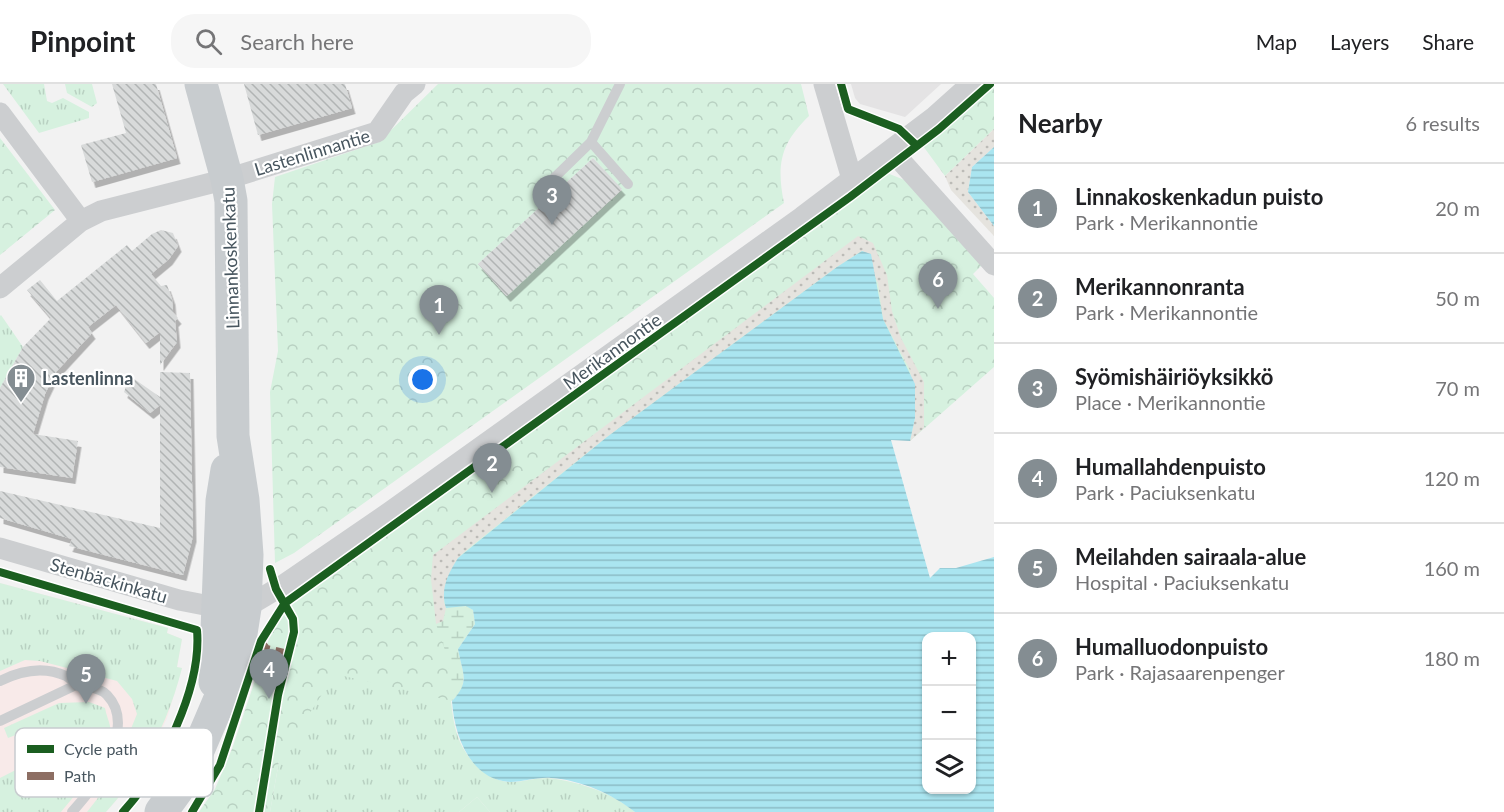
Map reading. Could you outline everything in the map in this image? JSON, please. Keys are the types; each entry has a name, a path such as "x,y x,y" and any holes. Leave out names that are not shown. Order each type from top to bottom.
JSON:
{"main road":[{"name":"Linnankoskenkatu","path":"201,84 231,201 233,436 243,500 247,555 232,608 237,659 207,728"},
{"name":"Linnankoskenkatu","path":"161,812 172,797"}],"street":[{"name":"Lastenlinnantie","path":"0,288 81,221 101,211 227,179 361,140 377,132 404,93 415,84"},
{"path":"824,84 852,179"},
{"name":"Merikannontie","path":"232,608 285,584 390,512 852,179 933,118 971,84"},
{"path":"0,113 81,221"},
{"path":"891,150 994,265"},
{"name":"Stenbäckinkatu","path":"0,548 179,600 232,608"}],"lane":[{"path":"554,178 591,142 620,84"},
{"path":"591,142 628,184"},
{"path":"0,681 18,673 34,671 66,676 78,684 106,693 115,705 117,728"},
{"path":"0,721 78,684"},
{"path":"72,812 84,797"}],"shaded area":[{"path":"851,84 941,84 905,117 860,104 855,98"},
{"path":"0,583 168,628 167,633 182,639 177,667 182,668 162,728 15,728 15,797 119,797 106,812 0,812"}],"green space":[{"path":"3,84 44,84 47,101 52,103 63,98 89,112 89,118 39,133"},
{"path":"65,84 92,84 97,103 92,107 67,93"},
{"path":"438,84 801,84 809,116 792,136 783,155 781,177 784,203 294,553 275,563 270,392 278,351 272,204 275,177 379,142","holes":["593,158 622,190 506,296 478,264"]},
{"path":"994,85 994,129 945,176 923,146"},
{"path":"0,138 55,210 0,255"},
{"path":"887,173 907,181 982,265 973,274 994,298 994,367 910,441 915,418 467,606 458,649 463,689 452,701 335,674 279,761 270,812 199,812 209,797 213,797 213,792 232,749 275,621 295,602 815,228"},
{"path":"0,316 23,347 0,388"},
{"path":"0,583 168,628 167,633 182,639 177,667 182,668 162,728 131,728 137,714 132,699 117,681 40,661 25,660 0,671"},
{"path":"467,606 473,610 475,624 458,649 464,677 462,688 452,701 448,659 436,624 443,621 446,608"},
{"path":"304,620 448,659 452,710 458,737 469,757 484,773 504,781 515,782 545,778 577,784 598,790 635,812 490,812 477,797 459,812 270,812"},
{"path":"89,702 105,708 110,728 15,728 15,735 8,738 4,728 59,703"},
{"path":"15,770 15,797 74,797 61,812 0,812 0,778"},
{"path":"99,797 119,797 106,812 87,812"},
{"path":"477,797 490,812 459,812"}],"sand":[{"path":"994,129 994,147 972,167 968,192 994,226 994,236 951,190 945,176"},
{"path":"858,236 873,243 887,275 892,311 901,338 924,382 924,428 910,441 915,418 910,370 883,319 878,283 862,251 837,267 607,437 469,548 458,558 444,602 446,608 443,621 436,624 431,579 433,555"}],"water":[{"path":"994,147 994,226 968,192 972,167"},
{"path":"862,251 871,254 883,319 915,384 915,418 910,441 891,440 930,578 940,568 956,568 994,557 994,812 635,812 606,794 574,782 546,778 510,782 484,773 467,754 461,741 456,728 452,701 462,688 464,676 458,649 475,624 473,610 466,606 446,608 444,594 446,582 458,558 607,437 837,267"}],"building":[{"path":"112,84 156,84 177,158 92,182 81,145 126,133"},
{"path":"244,84 345,84 352,108 258,135"},
{"path":"593,158 622,189 507,296 478,264"},
{"path":"161,230 173,233 178,246 169,259 151,274 161,286 167,285 172,299 173,312 178,318 175,321 177,342 160,365 160,332 146,343 116,305 88,327 92,333 55,373 45,394 33,434 78,441 72,478 0,467 0,388 23,347 51,318 27,290 40,280 57,301 127,245 132,251 152,234"},
{"path":"160,372 190,373 193,536 183,575 69,546 72,539 0,518 0,491 160,528 160,405 150,413 124,392 130,376 160,397"}],"marked path":[{"path":"261,641 267,648 284,652 287,659"},
{"path":"254,667 278,695"}],"cycle path":[{"path":"841,84 848,109 899,129 917,146"},
{"path":"213,777 220,765 261,641 285,603 850,197 939,129 990,84"},
{"path":"259,812 278,695 294,632 293,619 276,589 270,569"},
{"path":"0,572 197,630 197,653 193,677 176,728"},
{"path":"123,812 135,797"},
{"path":"192,812 201,797"}],"place":[{"name":"Syömishäiriöyksikkö","path":"552,225"},
{"name":"Humalluodonpuisto","path":"938,309"},
{"name":"Linnakoskenkadun puisto","path":"439,335"},
{"name":"Lastenlinna","path":"21,404"},
{"name":"Merikannonranta","path":"492,493"},
{"name":"Humallahdenpuisto","path":"269,699"},
{"name":"Meilahden sairaala-alue","path":"86,704"}]}
